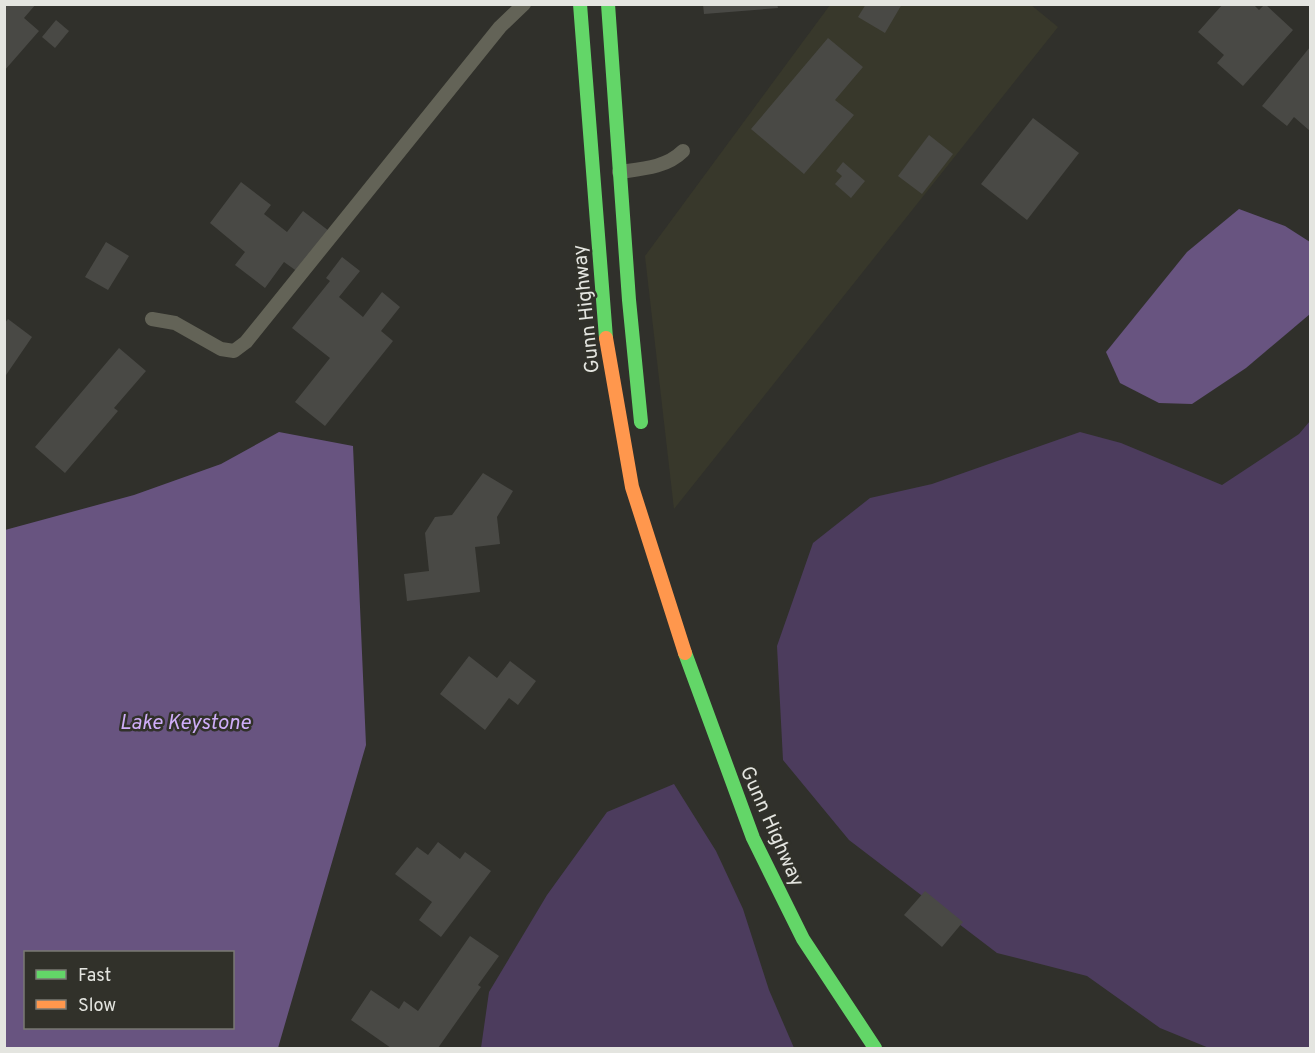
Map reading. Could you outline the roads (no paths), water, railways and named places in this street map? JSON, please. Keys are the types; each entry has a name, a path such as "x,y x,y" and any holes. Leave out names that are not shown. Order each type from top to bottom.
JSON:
{"main road":[{"name":"Gunn Highway","path":"580,4 606,336 632,487 718,748 753,838 803,939 875,1048"},
{"path":"608,4 636,381 644,438"},
{"name":"Gunn Highway","path":"656,516 669,602"}],"lane":[{"path":"152,319 175,323 221,349 234,351 246,342 500,27 524,4"},
{"path":"593,174 663,165 675,159 683,151"}],"water":[{"path":"1239,209 1285,226 1310,242 1310,314 1246,368 1192,404 1159,403 1120,383 1106,352 1187,252"},
{"name":"Lake Keystone","path":"279,432 353,446 366,745 278,1048 5,1048 5,530 134,495 221,464"}]}
